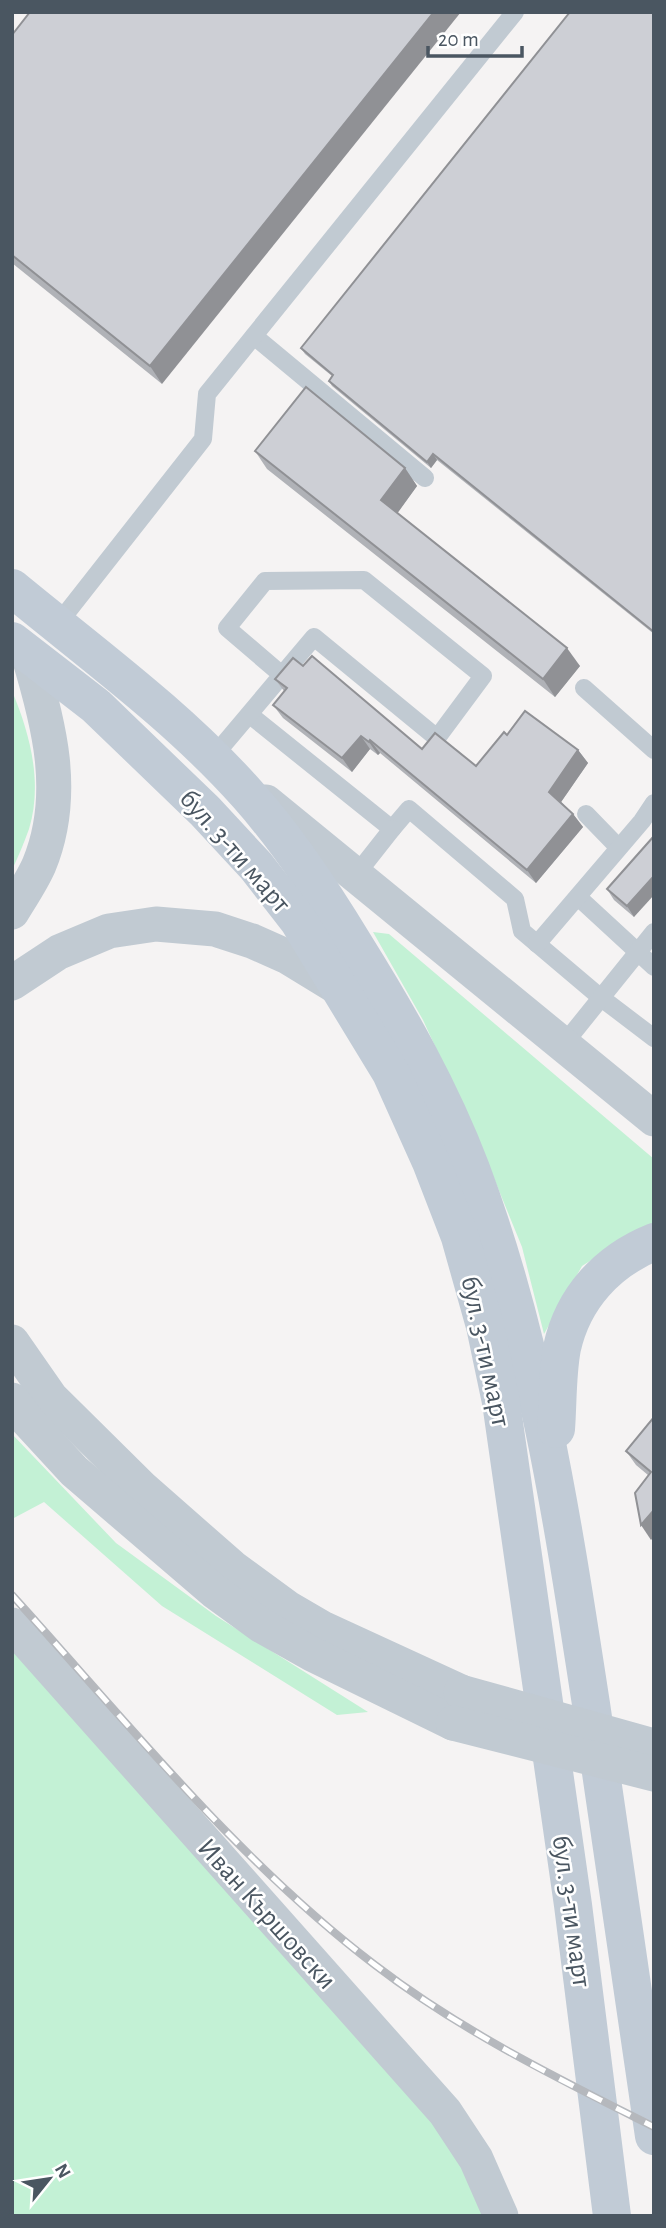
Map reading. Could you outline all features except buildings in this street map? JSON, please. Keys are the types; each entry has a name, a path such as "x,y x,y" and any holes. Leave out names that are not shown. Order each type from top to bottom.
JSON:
{"main road":[{"name":"бул. 3-ти март","path":"12,588 182,729 213,757 259,809 334,912 379,984 444,1106 470,1167 509,1286 553,1466 654,2136"},
{"name":"бул. 3-ти март","path":"20,648 96,706 214,820 256,866 298,920 391,1073 431,1162 460,1237 485,1326 501,1402 571,1891 611,2216"},
{"path":"553,1466 562,1349 570,1322 586,1292 609,1268 631,1251 654,1242"}],"street":[{"path":"12,912 39,864 49,827 55,787 41,697 20,648"},
{"path":"213,757 654,1119"},
{"path":"12,983 59,952 97,936 110,931 156,924 215,929 252,941 288,957 342,990"},
{"path":"12,1342 51,1398 142,1488 232,1567 288,1608 457,1707 654,1746"},
{"path":"12,1400 74,1471 214,1591 262,1626 312,1654 654,1774"},
{"name":"Иван Кършовски","path":"12,1625 445,2112 476,2159 500,2216"}],"lane":[{"path":"57,625 204,439 207,394 515,12"},
{"path":"254,336 425,478"},
{"path":"213,757 314,637 437,738 483,676 364,580 265,581 227,628 282,675"},
{"path":"584,688 654,750"},
{"path":"250,715 392,829"},
{"path":"537,944 642,821 654,803"},
{"path":"355,876 409,809 515,899 522,931 600,997 654,1038"},
{"path":"586,814 618,847"},
{"path":"578,897 654,967"},
{"path":"563,1045 636,951 654,932"}],"green space":[{"path":"12,691 29,741 35,794 29,829 12,870"},
{"path":"373,932 389,934 654,1159 654,1225 636,1232 582,1266 544,1334 522,1247 480,1144 423,1020"},
{"path":"12,1434 116,1543 216,1616 368,1712 337,1715 162,1606 44,1502 12,1519"},
{"path":"12,1650 435,2119 488,2216 12,2216"}],"railway":[{"path":"12,1595 186,1789 277,1881 325,1924 408,1989 475,2032 654,2127"}]}
